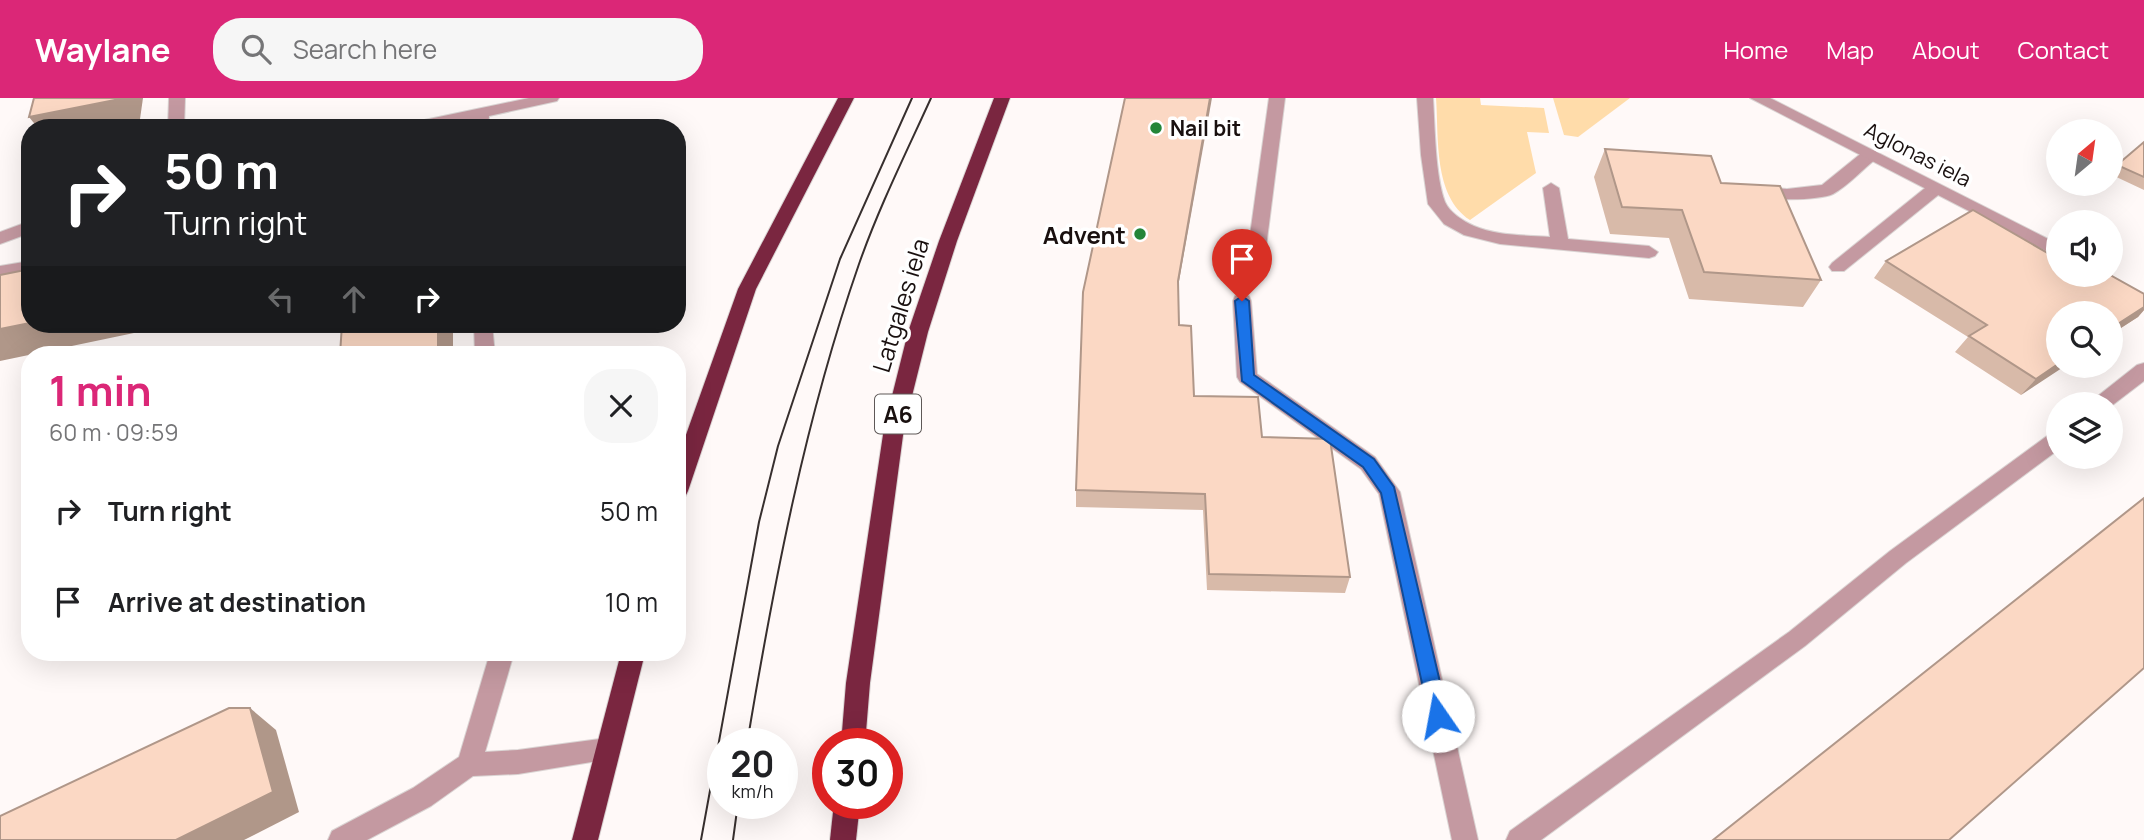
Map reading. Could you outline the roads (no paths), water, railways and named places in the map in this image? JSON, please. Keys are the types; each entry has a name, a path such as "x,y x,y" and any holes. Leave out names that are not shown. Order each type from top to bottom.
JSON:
{"highway":[{"path":"686,465 747,289 846,98"},
{"name":"Latgales iela","path":"854,728 858,683 894,428 922,319 1002,98"},
{"path":"585,840 631,661"},
{"path":"843,840 845,819"}],"street":[{"path":"176,119 177,98"},
{"path":"484,119 551,98"},
{"path":"1254,271 1277,98"},
{"path":"1425,98 1429,155 1437,204 1450,220 1470,231 1500,238 1649,252"},
{"name":"Aglonas iela","path":"1758,98 2046,245"},
{"path":"1735,190 1787,194 1827,190 1870,155"},
{"path":"1550,188 1560,243"},
{"path":"1838,267 1936,188"},
{"path":"0,238 21,230"},
{"path":"0,272 21,268"},
{"path":"1242,301 1247,377 1368,463 1389,492 1465,840"},
{"path":"2116,392 2144,370"},
{"path":"1520,840 1797,639 1890,563 2046,448"},
{"path":"469,764 500,661"},
{"path":"341,840 422,797 469,764 518,762 607,750"}],"tram line":[{"path":"701,840 759,522 778,446 840,259 912,98"},
{"path":"750,728 793,501 840,322 867,243 931,98"},
{"path":"733,840 736,819"}],"place":[{"name":"Nail bit","path":"1156,128"},
{"name":"Advent","path":"1140,234"}]}
